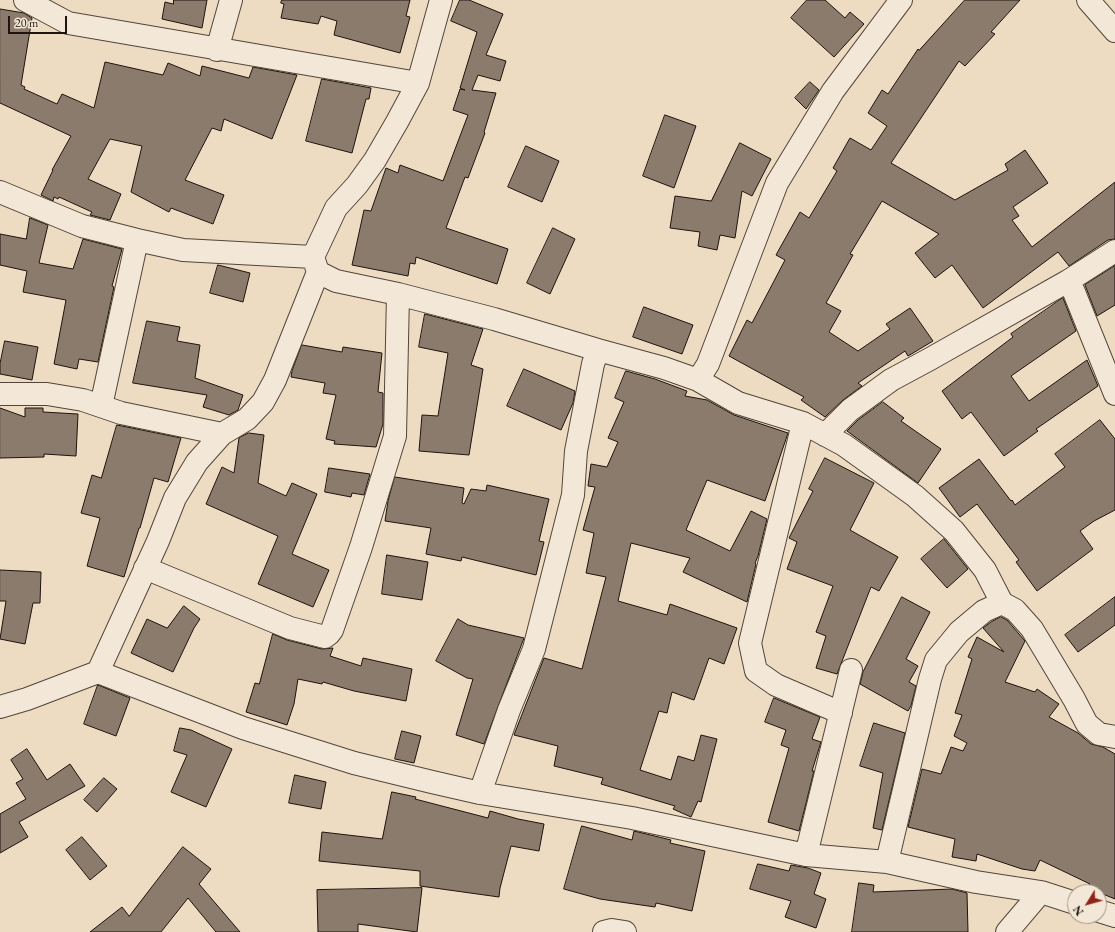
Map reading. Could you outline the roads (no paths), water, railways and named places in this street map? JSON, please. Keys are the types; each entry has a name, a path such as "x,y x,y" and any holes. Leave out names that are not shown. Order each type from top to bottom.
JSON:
{"street":[{"path":"25,0 68,24 418,83"},
{"path":"217,50 231,0"},
{"path":"98,672 175,498 197,462 222,434 247,419 263,402 275,380 336,208 357,185 375,160 418,83 440,0"},
{"path":"698,380 708,364 777,183 833,91 901,0"},
{"path":"1088,0 1115,31"},
{"path":"0,192 82,226 138,240 183,250 316,265 336,281 398,294 494,319 664,368 698,380 738,403 803,423 844,445 915,496 954,531 985,570 1002,603 1015,610 1032,629 1074,699 1087,724 1110,731"},
{"path":"101,406 138,240"},
{"path":"825,435 850,410 891,380 1068,281 1115,251"},
{"path":"1068,281 1074,292 1115,394"},
{"path":"145,568 290,628 325,637 329,634 332,630 361,547 395,436 398,294"},
{"path":"480,793 509,710 534,649 573,495 576,451 593,364 598,350"},
{"path":"0,394 47,394 83,400 121,413 222,434"},
{"path":"803,423 750,643 756,671 776,684 841,713"},
{"path":"887,862 930,679 936,660 959,632 984,611 1002,603"},
{"path":"806,855 851,670"},
{"path":"0,707 26,699 98,672 242,728 354,763 480,793 632,818 806,855 887,862 976,882 1041,892 1067,900"},
{"path":"1007,932 1041,892"},
{"path":"604,932 612,930 625,932"}]}
